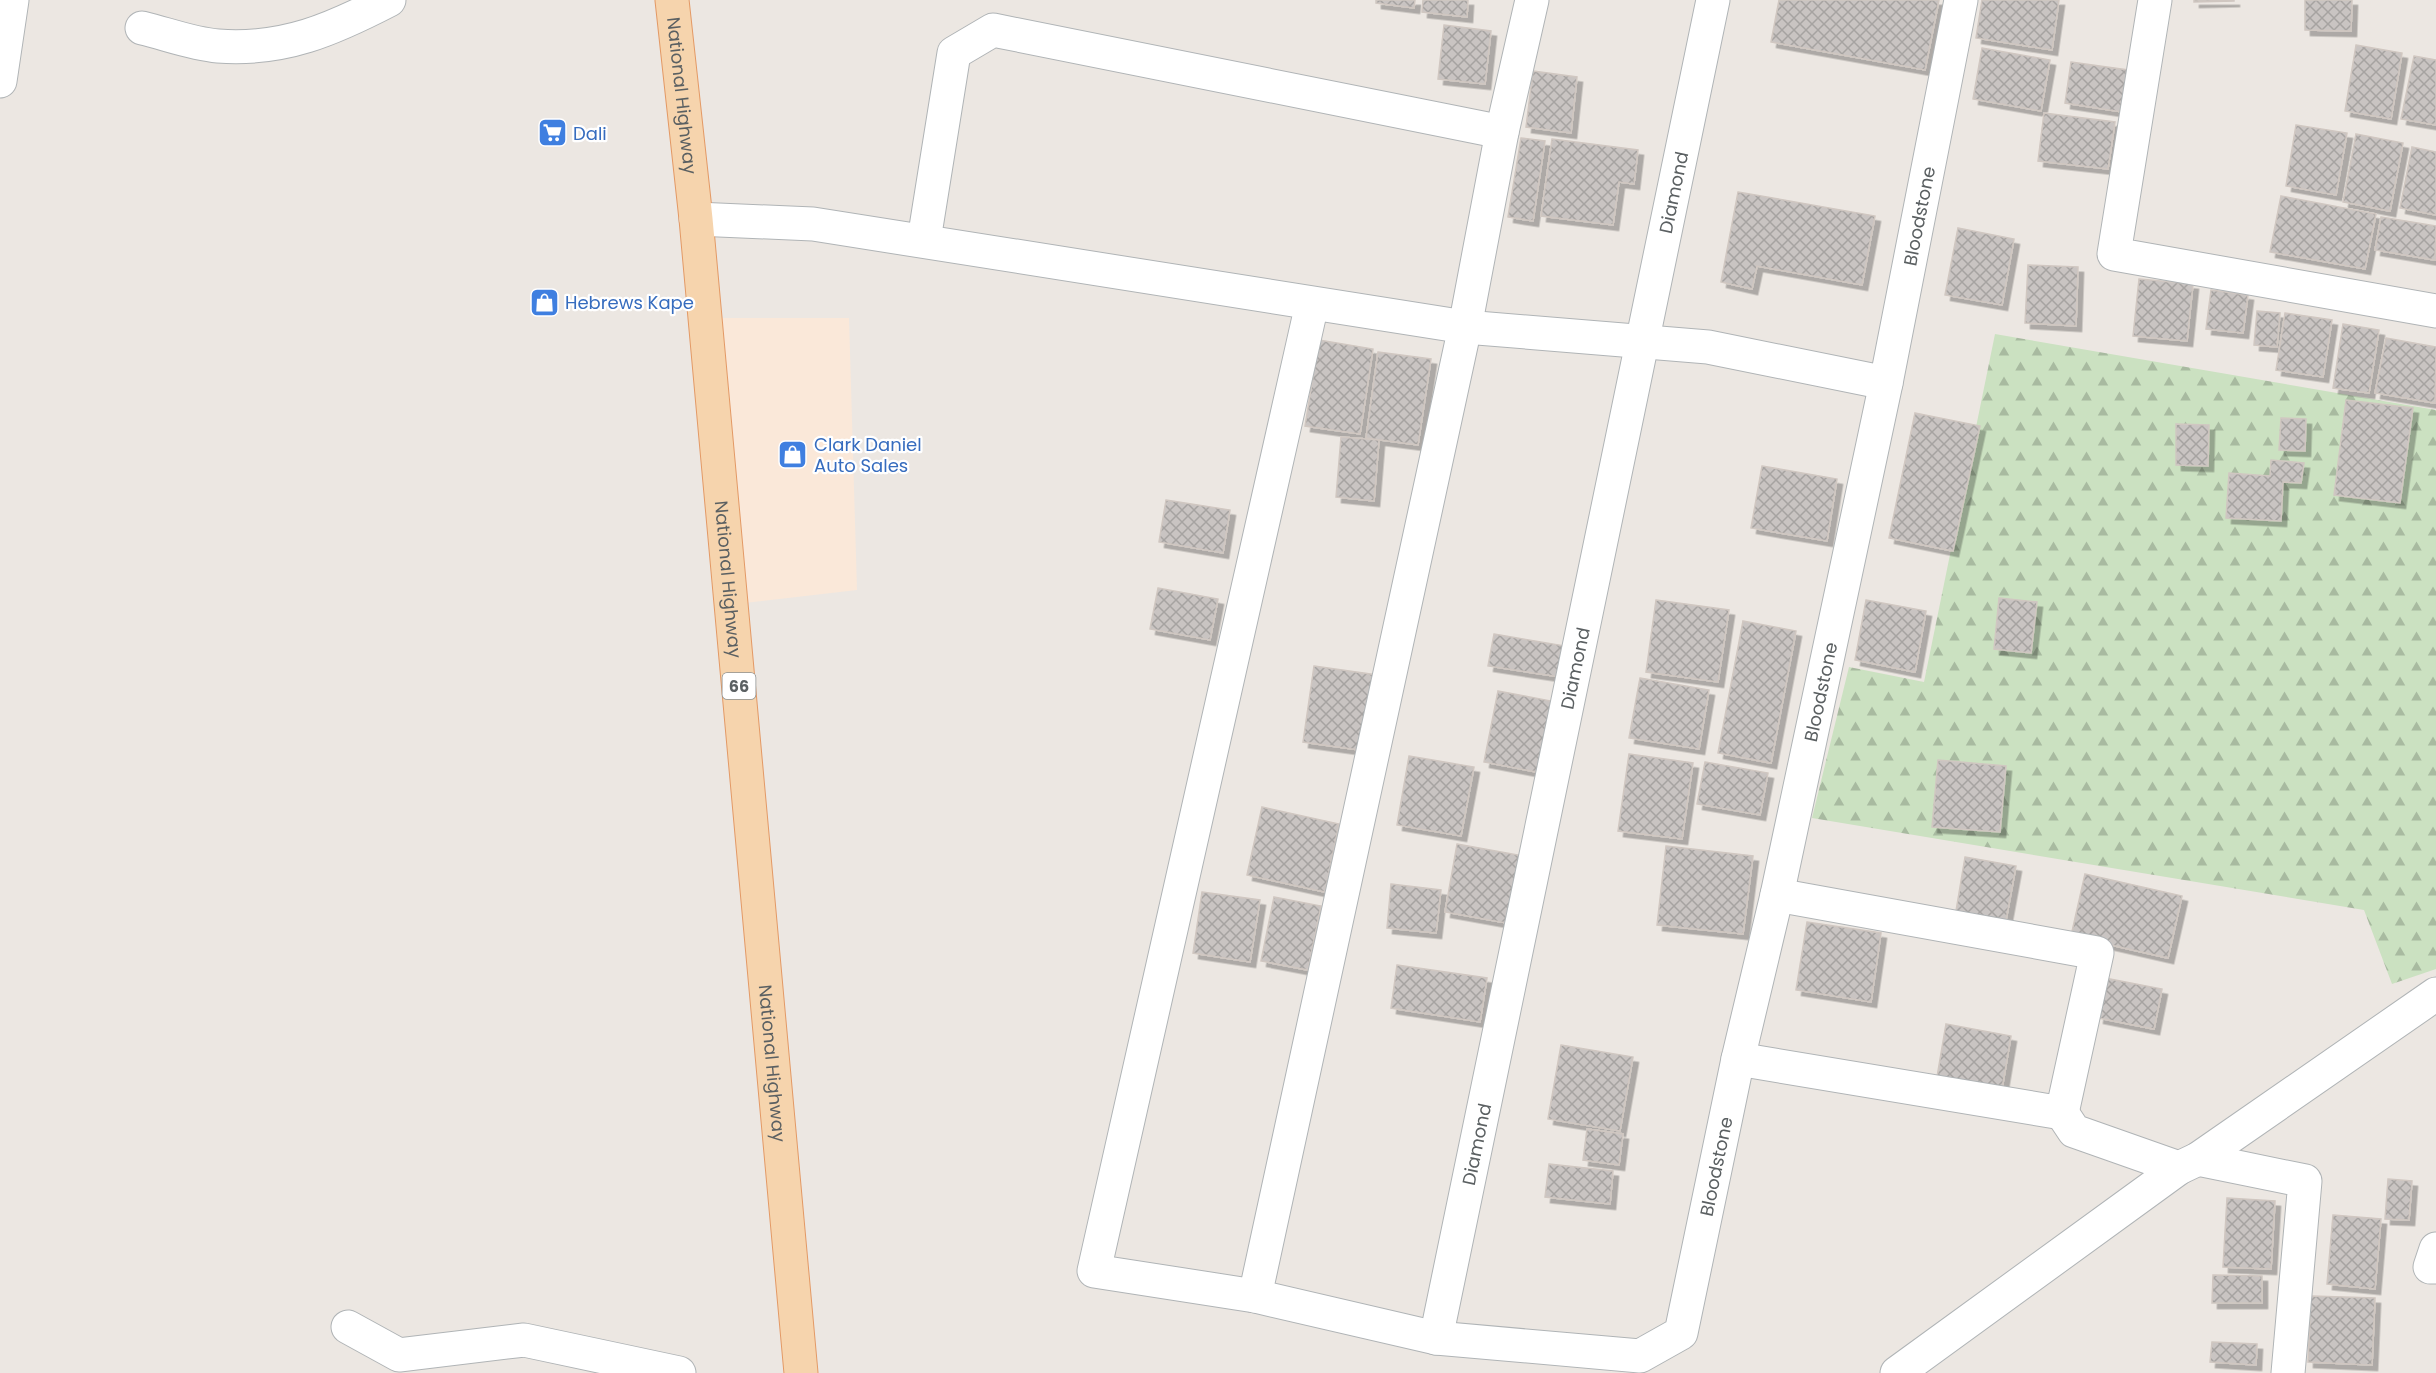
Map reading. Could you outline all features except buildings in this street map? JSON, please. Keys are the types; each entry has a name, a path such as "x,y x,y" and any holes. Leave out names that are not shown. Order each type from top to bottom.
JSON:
{"main road":[{"name":"National Highway","path":"672,0 696,219 801,1373"}],"street":[{"path":"0,81 12,0"},
{"path":"142,28 218,46 282,44 342,24 389,0"},
{"path":"1256,1296 1465,327 1502,132 1532,0"},
{"name":"Diamond","path":"1436,1338 1644,343 1713,0"},
{"name":"Bloodstone","path":"1436,1338 1640,1356 1681,1334 1738,1059 1777,895 1886,383 1960,0"},
{"path":"2155,0 2114,254 2436,310"},
{"path":"924,240 954,53 993,30 1502,132"},
{"path":"696,219 813,224 1465,327 1708,347 1886,383"},
{"path":"1312,304 1094,1271 1256,1296 1436,1338"},
{"path":"1777,895 2097,953 2062,1113 2074,1131 2189,1163 2305,1181 2288,1373"},
{"path":"1897,1373 2189,1163 2436,994"},
{"path":"1738,1059 2062,1113"},
{"path":"2436,1249 2430,1267 2436,1267"},
{"path":"348,1327 399,1355 524,1340 679,1373"}],"shaded area":[{"name":"Clark Daniel Auto Sales","path":"722,318 849,318 857,590 745,603"}],"green space":[{"path":"1995,334 2436,410 2436,969 2392,984 2364,910 1812,818 1849,667 1924,682"}],"place":[{"name":"Dali","path":"552,133"},
{"name":"Hebrews Kape","path":"544,302"},
{"name":"Clark Daniel Auto Sales","path":"793,454"}]}
